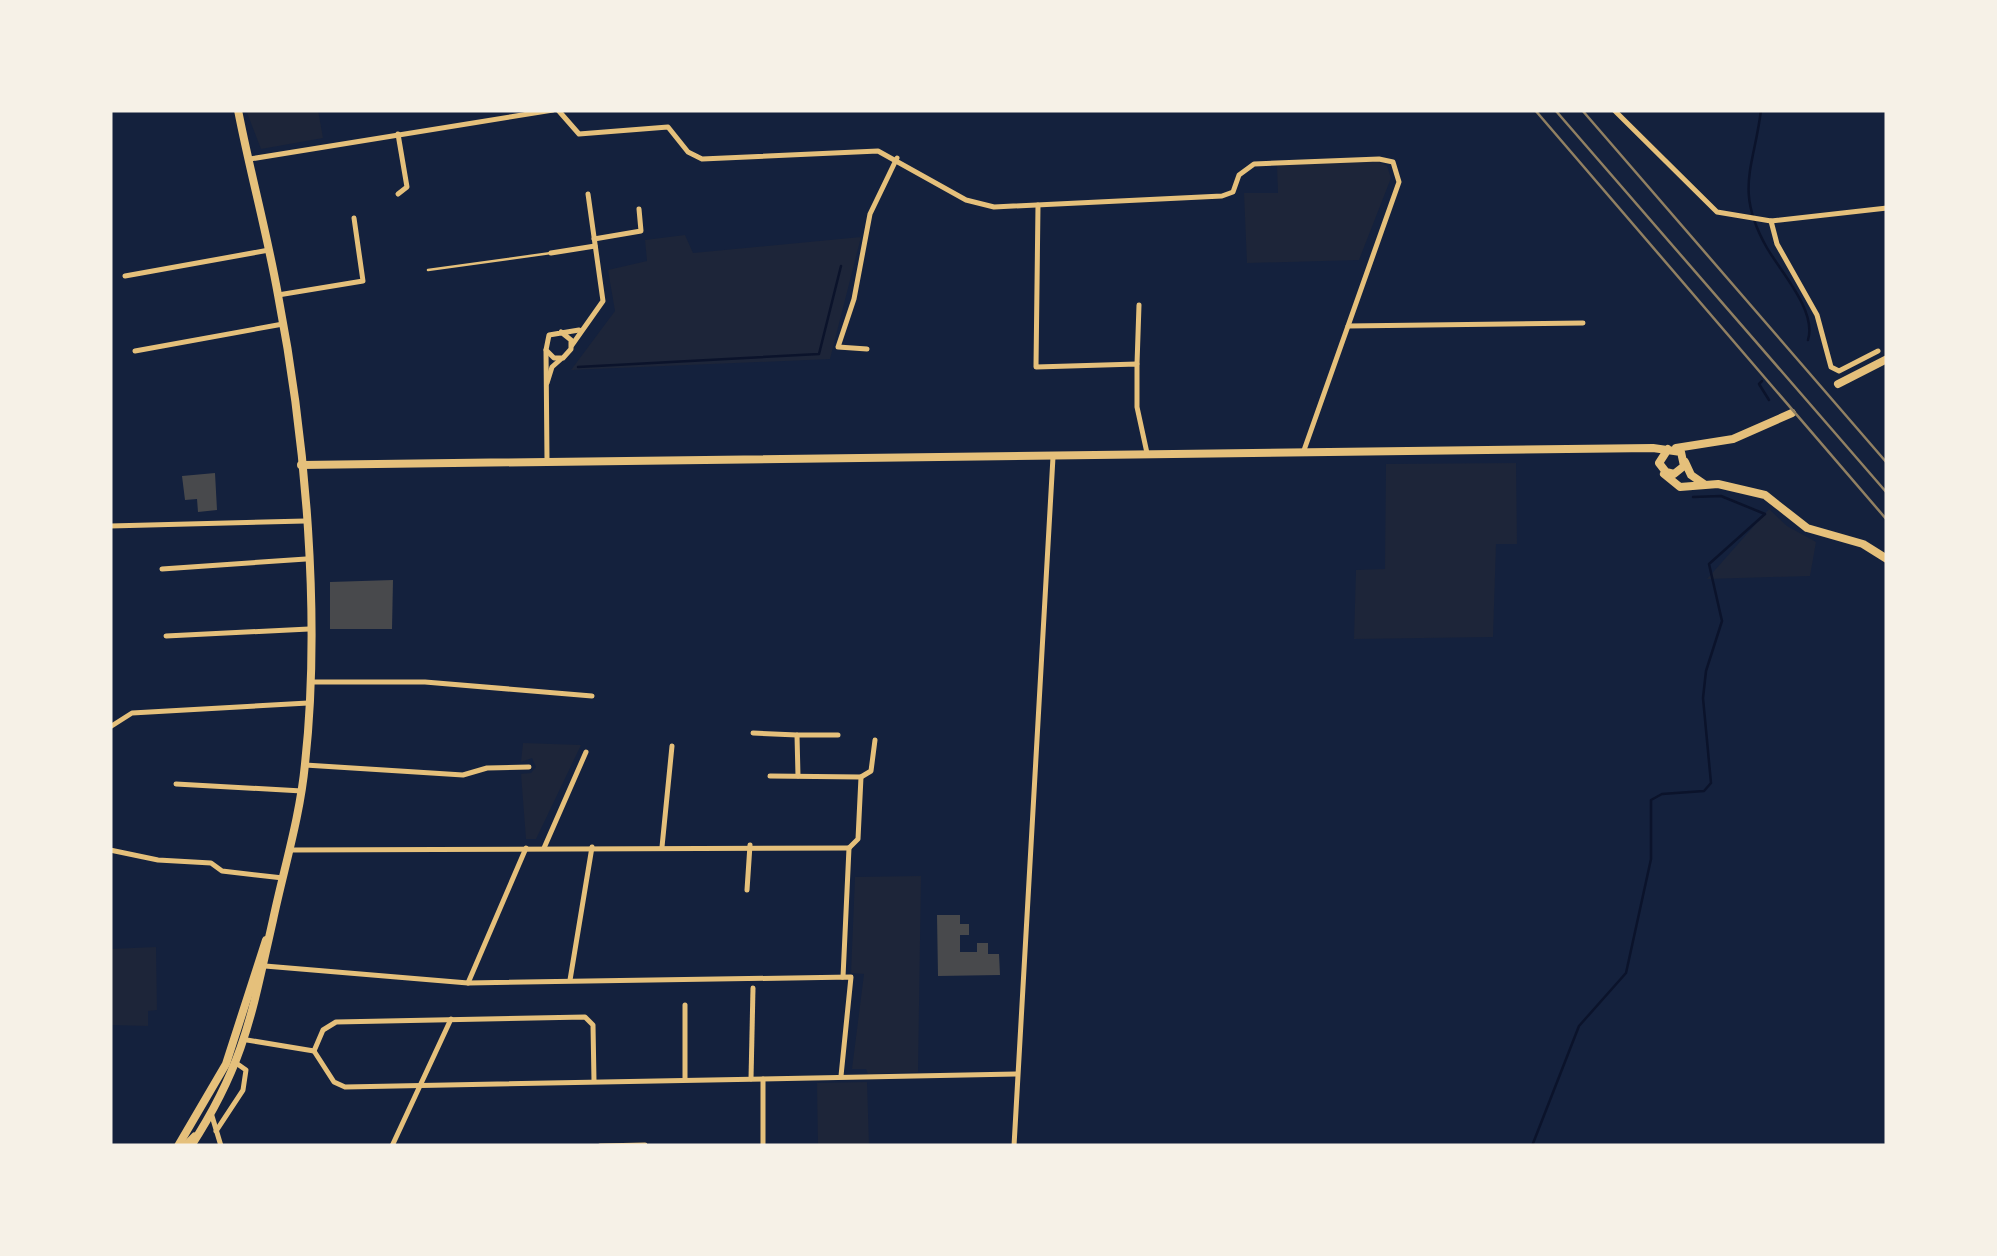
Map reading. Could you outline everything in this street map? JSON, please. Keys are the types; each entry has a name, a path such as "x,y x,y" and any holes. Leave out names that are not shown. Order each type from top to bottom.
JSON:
{"street":[{"path":"487,110 488,120"},
{"path":"250,159 555,110 579,134 668,127 690,154 702,159 863,150 897,158 978,204 1222,196 1233,192 1239,176 1254,164 1379,159 1393,162 1399,182 1303,454"},
{"path":"1614,110 1707,205 1762,221 1887,208"},
{"path":"191,1146 214,1108 232,1063 270,931 302,791 308,724 309,629 301,465 284,324 237,111"},
{"path":"398,134 407,187 398,194"},
{"path":"867,349 838,347 854,299 870,214 897,158"},
{"path":"546,386 552,368 580,330 600,312 603,301 588,194"},
{"path":"1038,205 1036,367 1138,364"},
{"path":"551,253 641,231 639,208"},
{"path":"278,295 363,280 354,218"},
{"path":"1771,221 1772,232 1817,315 1832,367 1839,371 1878,351"},
{"path":"125,276 269,250"},
{"path":"1139,306 1137,407 1148,456"},
{"path":"1348,326 1583,323"},
{"path":"135,351 284,324"},
{"path":"547,460 549,336 580,330"},
{"path":"561,332 572,345"},
{"path":"546,350 554,358 563,358"},
{"path":"1838,384 1887,359"},
{"path":"301,465 1698,448 1748,434 1792,413"},
{"path":"1670,448 1684,460 1691,475 1704,484"},
{"path":"1661,466 1670,448"},
{"path":"1634,449 1674,474 1698,448"},
{"path":"1014,1146 1053,457"},
{"path":"1661,466 1674,485 1704,484 1765,495 1807,528 1863,544 1887,559"},
{"path":"110,526 304,521"},
{"path":"162,568 306,559"},
{"path":"166,636 309,629"},
{"path":"308,682 425,682 592,696"},
{"path":"110,726 132,713 308,703"},
{"path":"753,734 838,736"},
{"path":"798,735 798,776"},
{"path":"770,776 862,777 871,772 876,740"},
{"path":"662,846 672,746"},
{"path":"544,848 586,752"},
{"path":"305,764 463,775 529,766"},
{"path":"843,977 850,848 858,839 862,777"},
{"path":"176,784 302,791"},
{"path":"291,850 750,845 850,848"},
{"path":"747,890 750,845"},
{"path":"570,980 592,847"},
{"path":"468,982 526,848"},
{"path":"110,850 212,863 222,871 283,878"},
{"path":"180,1146 246,1040 270,931"},
{"path":"265,966 468,982 851,977 842,1076"},
{"path":"751,1079 752,988"},
{"path":"685,1006 685,1079"},
{"path":"246,1010 242,1036 246,1040 314,1051 339,1085 1016,1074"},
{"path":"314,1051 323,1030 336,1022 589,1018 594,1081"},
{"path":"392,1146 452,1019"},
{"path":"217,1133 247,1075 232,1063"},
{"path":"763,1078 763,1146"},
{"path":"214,1108 221,1146"},
{"path":"202,1129 217,1133"},
{"path":"180,1146 202,1129"},
{"path":"600,1146 644,1145"}],"lane":[{"path":"428,270 551,253"}],"shaded area":[{"path":"246,110 318,110 323,138 261,149"},
{"path":"1377,161 1387,166 1391,178 1359,260 1247,263 1244,193 1278,193 1277,165"},
{"path":"685,235 693,253 861,237 830,359 571,370 615,311 608,270 647,261 645,240"},
{"path":"1516,463 1517,544 1496,544 1493,637 1354,639 1356,570 1385,569 1386,464"},
{"path":"1769,509 1787,526 1816,542 1810,576 1707,579"},
{"path":"523,743 581,745 536,839 526,839 521,774 531,773 536,767 532,758 521,762"},
{"path":"921,876 918,1072 868,1074 866,1069 852,1069 864,974 851,973 855,877"},
{"path":"156,947 157,1010 148,1011 148,1026 110,1025 110,949"},
{"path":"867,1082 869,1146 818,1146 817,1083"}],"building":[{"path":"215,473 217,510 198,512 197,499 185,500 182,476"},
{"path":"393,580 392,629 330,629 330,582"},
{"path":"937,915 960,915 960,924 969,924 969,935 960,935 960,952 977,952 977,943 988,943 988,954 999,954 1000,975 938,976"}],"waterway":[{"path":"1761,110 1749,179 1751,210 1767,248 1803,304 1808,340"},
{"path":"578,367 819,354 841,266"},
{"path":"1762,381 1759,384 1769,400"},
{"path":"1532,1146 1579,1026 1626,973 1651,859 1651,800 1662,794 1704,791 1711,783 1703,698 1706,671 1722,621 1709,564 1765,514 1721,496 1693,497"}],"railway":[{"path":"1535,110 1887,520"},
{"path":"1582,110 1887,463"},
{"path":"1556,111 1887,493"}]}
